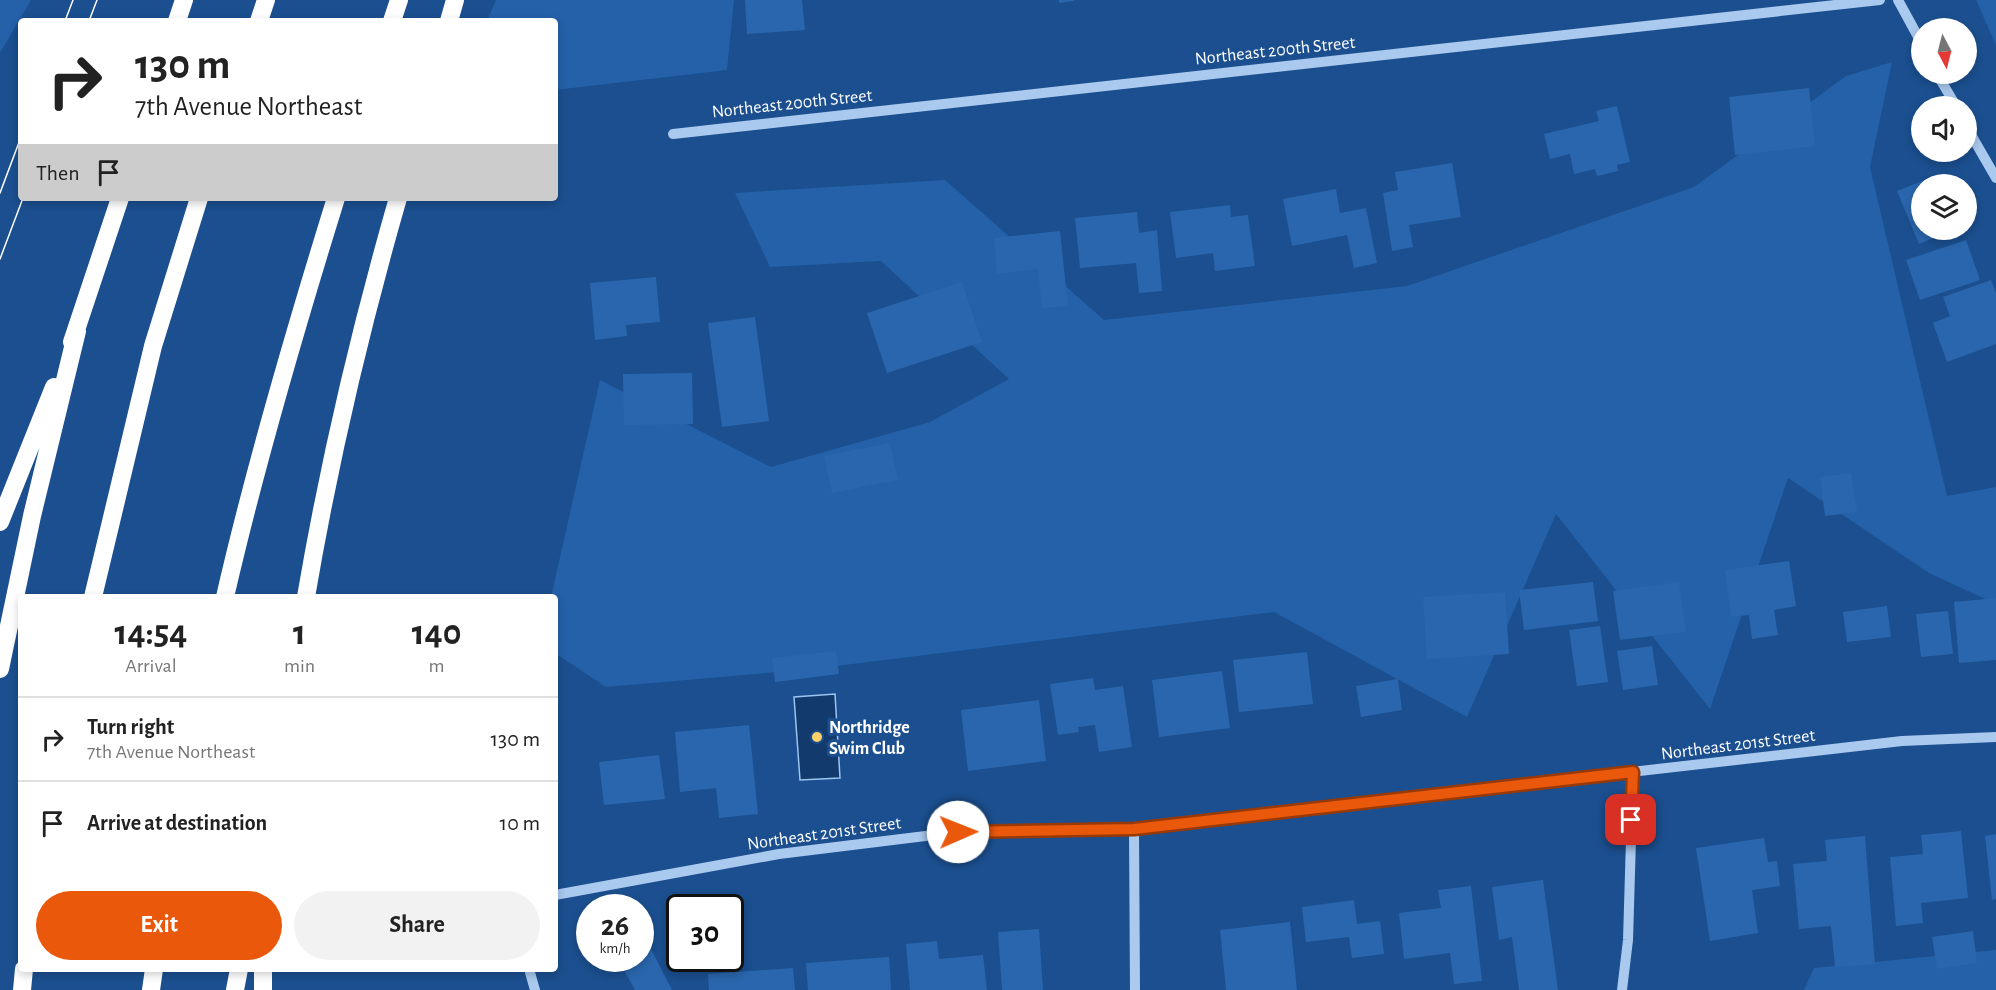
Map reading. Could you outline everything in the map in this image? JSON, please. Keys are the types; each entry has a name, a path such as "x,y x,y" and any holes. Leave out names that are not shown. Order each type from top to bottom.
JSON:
{"highway":[{"path":"178,18 184,0"},
{"path":"260,18 266,0"},
{"path":"393,18 399,0"},
{"path":"450,18 455,0"},
{"path":"0,669 32,516 77,332 119,201"},
{"path":"94,594 153,346 198,201"},
{"path":"226,594 243,517 288,350 335,201"},
{"path":"307,594 342,409 397,201"},
{"path":"0,522 77,332"},
{"path":"22,990 24,972"},
{"path":"151,990 154,972"},
{"path":"235,990 238,972"},
{"path":"263,972 263,990"}],"street":[{"name":"Northeast 200th Street","path":"673,134 1880,0"},
{"path":"1898,0 1911,24"},
{"path":"1977,145 1996,178"},
{"name":"Northeast 201st Street","path":"558,894 779,854 958,832 1134,829 1902,741 1996,737"},
{"path":"1622,990 1628,940 1633,772"},
{"path":"1134,829 1135,990"},
{"path":"530,972 535,990"}],"shaded area":[{"path":"0,0 31,0 20,18 18,18 18,22 0,53"},
{"path":"496,0 734,0 727,70 558,90 558,18 488,18"},
{"path":"1976,0 1996,0 1996,45"},
{"path":"1892,62 1870,167 1947,496 1996,487 1996,604 1929,573 1788,478 1710,709 1556,514 1467,717 1274,612 812,669 606,687 558,655 558,594 552,594 600,380 771,467 930,422 1009,379 881,261 770,267 735,193 945,180 1104,320 1407,286 1694,187 1846,76"},
{"name":"Northridge Swim Club","path":"835,694 840,778 800,780 794,697"},
{"path":"1996,950 1996,990 1804,990 1814,968"}],"building":[{"path":"745,0 802,0 805,30 747,34"},
{"path":"1059,0 1074,0 1074,1 1059,3"},
{"path":"1809,88 1815,146 1735,155 1729,97"},
{"path":"1617,106 1630,162 1617,165 1618,171 1597,176 1595,169 1574,174 1570,154 1550,159 1544,134 1599,121 1596,111"},
{"path":"1452,163 1461,217 1409,225 1413,247 1392,251 1383,193 1398,190 1395,172"},
{"path":"1911,185 1911,225 1897,191"},
{"path":"1336,189 1340,213 1366,208 1377,263 1354,268 1347,235 1292,246 1283,199"},
{"path":"1230,205 1231,217 1248,215 1255,266 1215,271 1213,253 1176,258 1170,212"},
{"path":"1137,212 1139,233 1157,230 1162,291 1139,293 1136,263 1080,268 1075,218"},
{"path":"1060,231 1068,306 1042,308 1038,269 997,274 994,238"},
{"path":"1917,240 1929,240 1919,244"},
{"path":"1966,240 1980,280 1920,300 1906,260"},
{"path":"656,277 660,322 626,325 627,336 595,340 590,283"},
{"path":"1991,280 1996,293 1996,344 1947,362 1933,323 1950,316 1943,297"},
{"path":"962,282 982,342 887,373 867,313"},
{"path":"755,317 769,421 722,427 708,323"},
{"path":"692,373 693,424 624,425 623,374"},
{"path":"890,443 898,480 832,493 824,456"},
{"path":"1851,473 1857,512 1825,516 1820,477"},
{"path":"1789,561 1796,606 1774,610 1778,635 1752,639 1749,615 1731,617 1725,570"},
{"path":"1593,582 1598,621 1524,630 1519,590"},
{"path":"1679,582 1686,632 1620,640 1613,591"},
{"path":"1505,592 1509,654 1427,659 1423,597"},
{"path":"1996,598 1996,660 1959,663 1954,602"},
{"path":"1887,606 1891,637 1847,642 1843,612"},
{"path":"1948,611 1953,654 1921,657 1916,614"},
{"path":"1600,626 1608,682 1577,686 1569,630"},
{"path":"1652,646 1658,685 1623,690 1617,651"},
{"path":"836,651 839,674 775,682 772,658"},
{"path":"1307,652 1313,704 1239,712 1233,660"},
{"path":"1222,671 1230,728 1159,737 1152,680"},
{"path":"1093,678 1095,690 1123,686 1132,747 1099,752 1095,725 1078,727 1079,732 1058,735 1050,684"},
{"path":"1398,679 1402,710 1361,717 1356,686"},
{"path":"1039,700 1046,761 968,771 961,710"},
{"path":"749,725 758,814 719,818 716,788 680,792 675,732"},
{"path":"659,755 665,799 604,805 599,762"},
{"path":"1961,831 1968,898 1921,903 1923,923 1896,926 1890,857 1923,854 1921,835"},
{"path":"1996,834 1996,899 1992,900 1985,836"},
{"path":"1865,836 1875,964 1835,967 1831,926 1799,929 1793,864 1827,861 1825,840"},
{"path":"1764,838 1768,862 1777,861 1780,886 1752,890 1758,933 1710,941 1696,848"},
{"path":"1543,880 1558,990 1519,990 1512,937 1499,940 1492,887"},
{"path":"1471,886 1482,981 1454,984 1450,953 1404,959 1399,913 1441,908 1438,890"},
{"path":"1354,900 1357,924 1380,921 1384,954 1352,958 1349,937 1306,942 1302,907"},
{"path":"1290,922 1297,990 1226,990 1220,930"},
{"path":"1039,929 1043,990 1002,990 998,932"},
{"path":"1973,931 1977,963 1937,969 1932,937"},
{"path":"937,941 939,959 983,955 987,990 910,990 906,944"},
{"path":"654,955 672,990 635,990 625,972 654,972"},
{"path":"889,957 891,990 808,990 806,963"},
{"path":"793,968 795,990 709,990 708,974"}],"tram line":[{"path":"66,18 73,0"},
{"path":"90,18 97,0"},
{"path":"0,193 18,145"},
{"path":"0,259 22,201"}],"place":[{"name":"Northridge Swim Club","path":"817,737"}],"route":[{"path":"958,832 1134,829 1633,772 1631,820"}]}
